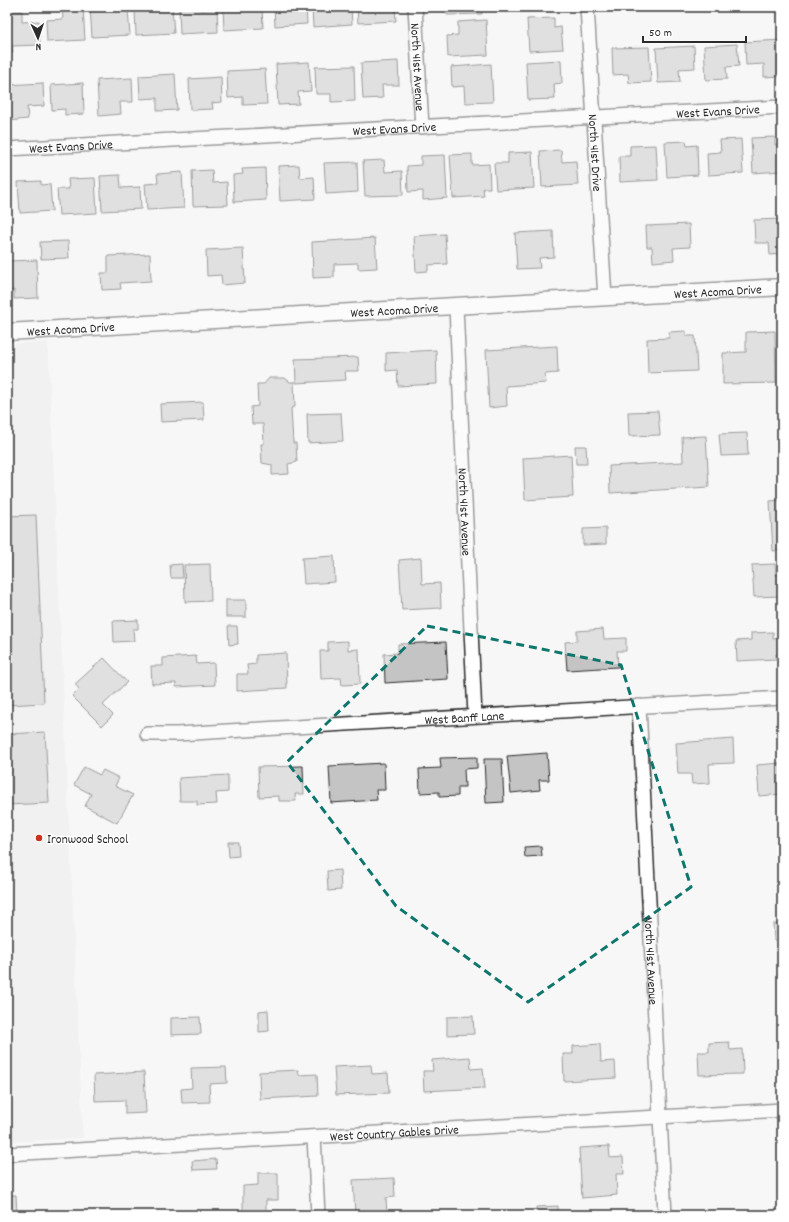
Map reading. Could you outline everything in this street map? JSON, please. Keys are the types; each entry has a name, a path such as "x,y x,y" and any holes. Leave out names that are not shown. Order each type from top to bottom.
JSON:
{"street":[{"name":"North 41st Avenue","path":"416,7 422,127"},
{"name":"North 41st Drive","path":"587,7 605,298"},
{"name":"West Evans Drive","path":"7,149 782,107"},
{"name":"West Acoma Drive","path":"7,332 782,287"},
{"name":"North 41st Avenue","path":"456,307 475,716"},
{"name":"West Banff Lane","path":"147,734 177,734 782,698"},
{"name":"North 41st Avenue","path":"639,706 665,1215"},
{"name":"West Country Gables Drive","path":"7,1154 782,1110"},
{"path":"314,1137 318,1215"}],"highlighted area":[{"path":"427,626 621,665 691,887 528,1002 396,906 287,762"}],"shaded area":[{"name":"Ironwood School","path":"48,342 83,1138 7,1142 7,344"}],"building":[{"path":"62,7 83,7 85,40 47,42 46,20 63,19"},
{"path":"90,7 114,7 114,11 128,10 130,35 92,37"},
{"path":"147,7 172,7 174,33 136,35 135,9 147,9"},
{"path":"179,7 200,7 200,10 217,9 218,32 180,34"},
{"path":"223,7 262,7 263,28 224,30"},
{"path":"274,7 306,7 307,24 275,26"},
{"path":"312,7 351,7 352,24 313,27"},
{"path":"357,7 395,7 396,21 358,23"},
{"path":"446,7 481,7 482,14 447,15"},
{"path":"518,7 546,7 546,11 519,12"},
{"path":"610,7 647,7 610,9"},
{"path":"22,11 22,22 39,21 40,45 12,46 13,53 7,54 7,12"},
{"path":"554,18 554,28 561,27 563,49 529,51 527,19"},
{"path":"486,20 488,55 448,57 447,36 458,35 458,22"},
{"path":"782,40 782,76 764,77 764,64 746,65 745,42"},
{"path":"737,44 739,66 726,67 727,79 706,80 704,46"},
{"path":"694,46 695,68 679,69 680,82 658,83 656,48"},
{"path":"649,47 651,82 629,83 628,74 613,75 612,48"},
{"path":"561,60 562,83 554,84 555,99 528,100 526,62"},
{"path":"398,61 399,85 382,85 383,98 363,99 361,63"},
{"path":"309,62 311,91 298,92 299,104 278,105 276,64"},
{"path":"491,64 493,102 465,103 464,86 452,87 451,67"},
{"path":"354,66 355,101 331,102 331,94 316,94 315,67"},
{"path":"265,69 267,104 243,105 243,97 228,98 227,71"},
{"path":"175,74 177,110 157,111 157,98 140,99 139,76"},
{"path":"221,77 222,102 212,103 213,109 190,110 189,79"},
{"path":"132,78 133,102 120,102 121,114 99,116 97,80"},
{"path":"43,83 44,106 27,107 28,119 8,121 7,85"},
{"path":"83,83 84,114 65,115 65,109 52,110 51,85"},
{"path":"775,137 775,145 782,145 782,171 753,173 751,138"},
{"path":"741,139 743,173 708,175 707,153 721,152 720,140"},
{"path":"686,141 687,146 697,145 698,175 667,177 665,142"},
{"path":"656,145 658,180 620,182 619,156 630,156 630,146"},
{"path":"561,150 562,162 576,161 578,185 542,187 540,151"},
{"path":"532,152 534,188 496,190 494,163 508,163 508,153"},
{"path":"472,154 472,165 489,164 490,188 483,188 484,196 453,198 450,155"},
{"path":"445,155 447,198 423,200 423,191 408,192 407,166 421,165 421,156"},
{"path":"384,160 385,172 402,171 403,195 365,196 363,161"},
{"path":"357,162 358,192 326,194 324,163"},
{"path":"299,165 300,178 314,177 315,199 280,201 278,166"},
{"path":"265,168 266,200 234,202 233,175 243,174 242,169"},
{"path":"212,170 213,183 227,182 228,205 193,206 192,171"},
{"path":"182,172 184,208 147,210 145,184 158,183 157,174"},
{"path":"120,175 121,188 140,187 141,209 102,211 100,176"},
{"path":"95,178 97,213 59,215 57,189 69,189 68,179"},
{"path":"41,181 41,185 50,184 52,211 20,213 18,182"},
{"path":"782,219 782,254 770,255 769,243 755,243 754,220"},
{"path":"689,224 690,247 673,248 674,260 653,262 652,247 647,247 646,226"},
{"path":"553,231 554,257 539,258 540,268 517,269 515,233"},
{"path":"445,234 447,264 428,265 428,271 416,272 414,236"},
{"path":"375,238 377,268 358,269 358,263 334,264 334,277 313,278 312,242"},
{"path":"68,241 69,258 41,259 40,242"},
{"path":"243,248 245,283 222,285 221,275 207,276 206,250"},
{"path":"150,254 151,281 120,283 121,289 102,290 101,273 108,273 108,256"},
{"path":"37,260 38,298 14,299 14,290 7,291 7,261"},
{"path":"686,331 686,336 695,336 697,371 648,373 647,339 669,338 669,332"},
{"path":"775,331 776,383 723,384 723,353 746,352 746,332"},
{"path":"557,346 558,373 545,374 546,383 506,386 507,406 489,408 486,350"},
{"path":"436,350 437,384 398,386 397,370 386,371 386,353"},
{"path":"358,357 359,371 345,371 346,380 296,383 295,359"},
{"path":"269,378 285,378 290,382 294,382 295,407 291,408 293,443 296,443 297,462 288,464 289,474 272,475 272,465 262,463 261,444 264,444 263,424 252,424 251,407 258,406 257,384 264,384"},
{"path":"203,402 204,420 161,422 160,404"},
{"path":"658,411 660,435 629,436 628,412"},
{"path":"341,413 343,441 308,443 307,414"},
{"path":"747,433 748,455 721,456 719,434"},
{"path":"706,436 709,487 610,493 609,466 683,462 682,437"},
{"path":"575,446 586,446 587,464 576,464"},
{"path":"571,455 573,497 525,500 523,458"},
{"path":"782,500 782,550 773,551 770,501"},
{"path":"36,515 44,703 7,705 7,516"},
{"path":"606,528 606,544 583,545 583,529"},
{"path":"334,556 335,582 304,584 302,558"},
{"path":"421,558 422,584 440,583 441,608 402,610 399,560"},
{"path":"182,564 183,578 171,578 170,565"},
{"path":"210,564 211,601 185,602 184,565"},
{"path":"775,564 776,575 782,575 782,596 754,597 752,565"},
{"path":"226,600 246,600 246,617 226,617"},
{"path":"138,620 138,629 133,629 134,641 114,642 113,621"},
{"path":"228,626 237,626 238,644 229,645"},
{"path":"603,629 604,639 626,638 626,651 617,651 618,667 567,670 565,642 577,641 577,631"},
{"path":"773,632 773,639 782,638 782,654 776,654 776,659 737,661 736,641 751,640 751,633"},
{"path":"348,641 348,650 359,649 360,684 342,685 341,678 321,679 320,651 328,651 328,642"},
{"path":"446,642 448,679 385,683 384,654 398,653 398,644"},
{"path":"286,653 287,688 237,691 237,674 248,674 247,665 256,664 256,655"},
{"path":"196,656 197,664 214,663 215,685 176,687 176,683 152,684 151,666 163,666 163,658"},
{"path":"104,658 127,682 103,705 113,715 102,726 72,696 79,689 75,684"},
{"path":"45,732 49,803 7,805 7,734"},
{"path":"733,739 734,763 709,764 710,783 692,784 691,774 678,774 676,743"},
{"path":"547,753 549,780 539,780 540,790 511,793 507,756"},
{"path":"477,757 477,768 464,769 465,787 458,787 458,796 439,797 439,792 420,793 419,769 441,768 440,758"},
{"path":"484,759 502,759 504,802 486,803"},
{"path":"384,763 385,790 376,790 377,800 331,803 329,766"},
{"path":"781,763 782,794 759,796 757,765"},
{"path":"303,766 304,794 295,794 296,801 279,801 279,796 259,797 258,767"},
{"path":"84,767 100,775 103,770 119,778 115,786 133,795 117,823 85,806 91,794 74,785"},
{"path":"228,775 228,792 216,793 217,804 197,805 197,801 180,801 179,778"},
{"path":"228,842 238,842 239,856 229,857"},
{"path":"541,846 542,856 525,857 524,847"},
{"path":"340,870 341,890 328,891 327,871"},
{"path":"773,924 782,924 782,941 774,941"},
{"path":"268,1010 269,1031 259,1032 259,1011"},
{"path":"473,1016 474,1034 447,1035 447,1017"},
{"path":"200,1017 201,1034 171,1035 171,1018"},
{"path":"729,1042 730,1050 742,1049 743,1074 699,1075 698,1052 709,1052 709,1043"},
{"path":"600,1044 601,1062 615,1061 616,1078 564,1081 563,1054 573,1054 573,1046"},
{"path":"470,1057 471,1069 483,1068 485,1088 424,1091 423,1071 433,1071 432,1060"},
{"path":"371,1065 372,1074 388,1073 389,1093 336,1095 334,1067"},
{"path":"226,1067 227,1083 209,1084 210,1102 182,1103 181,1089 192,1088 191,1068"},
{"path":"298,1070 299,1075 317,1074 318,1096 260,1099 259,1072"},
{"path":"144,1072 146,1113 125,1114 125,1100 95,1101 94,1075"},
{"path":"609,1146 610,1158 623,1157 624,1174 616,1174 617,1195 582,1198 579,1148"},
{"path":"216,1159 217,1169 193,1170 192,1161"},
{"path":"258,1173 278,1173 278,1200 266,1200 266,1215 243,1215 243,1186 258,1185"},
{"path":"394,1178 395,1197 386,1198 387,1215 355,1215 353,1180"},
{"path":"7,1195 16,1195 17,1215 7,1215"},
{"path":"558,1206 558,1215 537,1215 536,1207"}],"place":[{"name":"Ironwood School","path":"39,838"}]}
